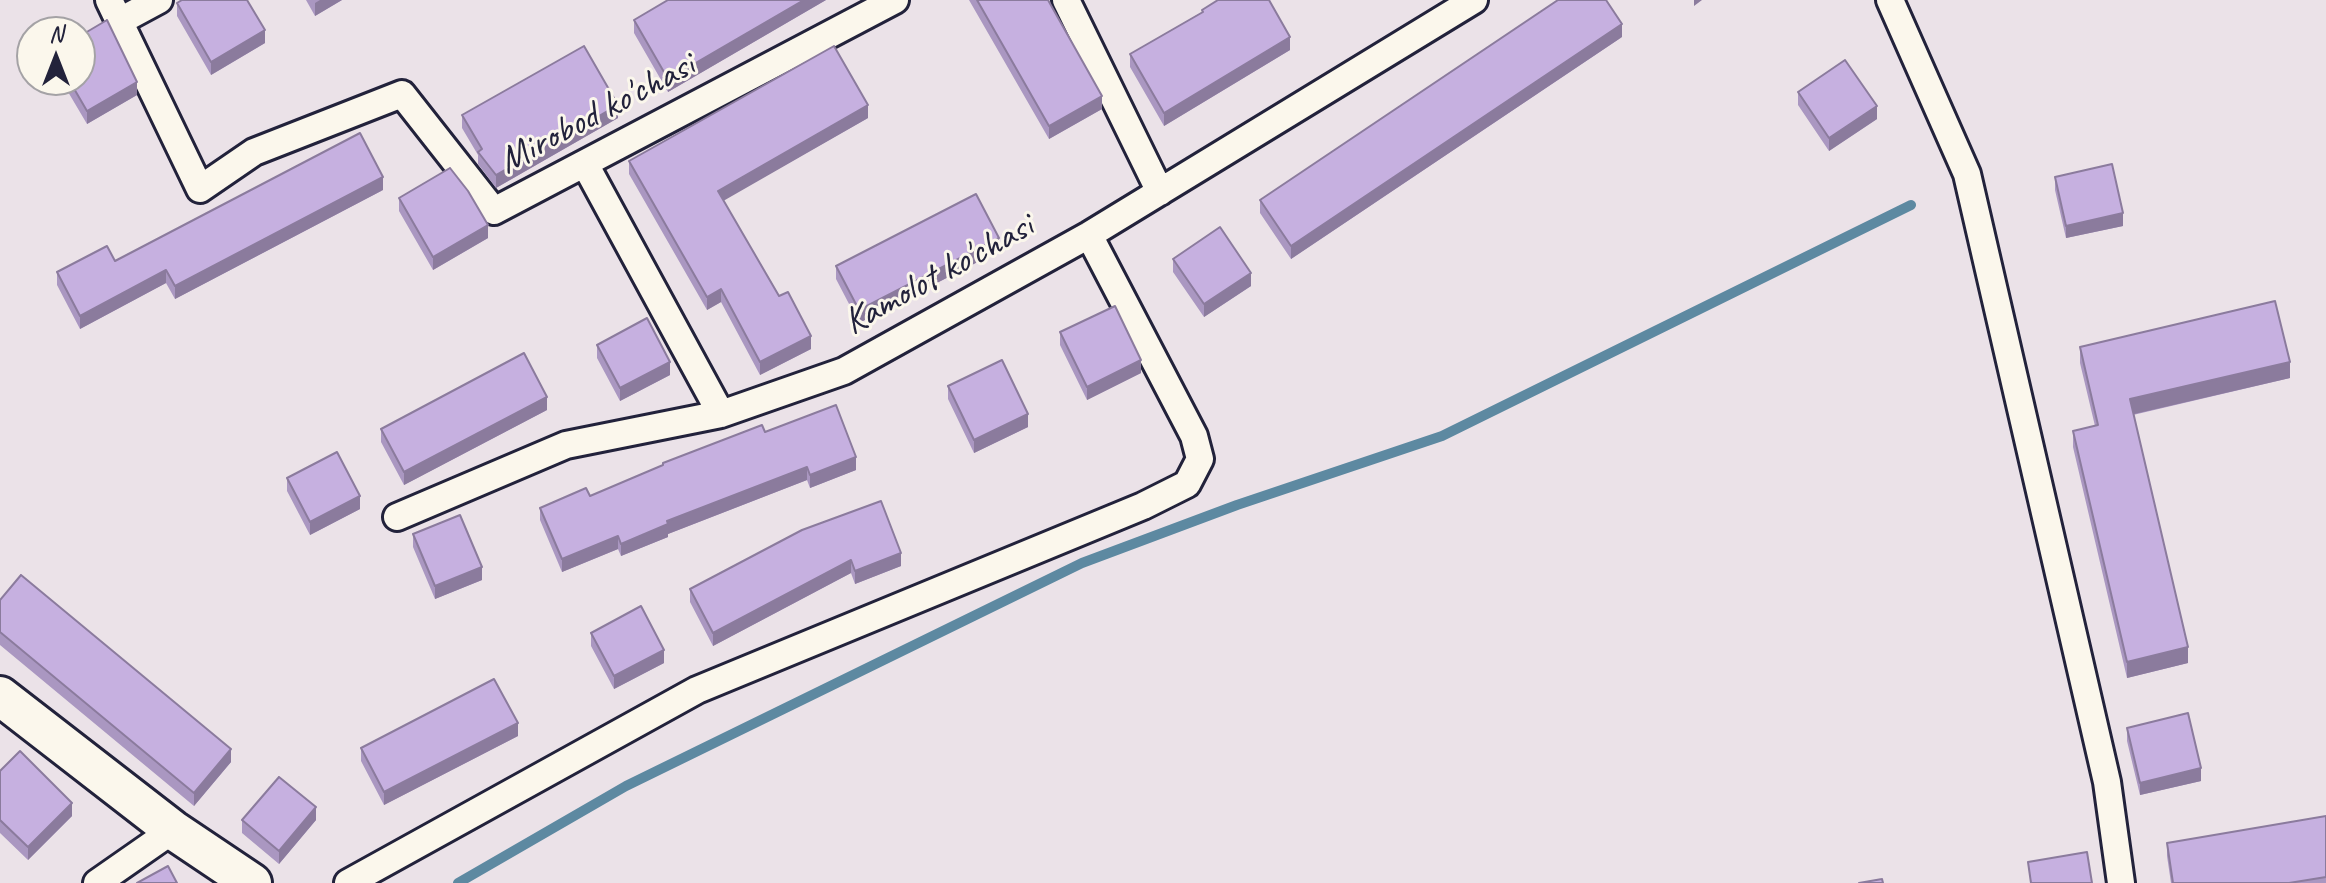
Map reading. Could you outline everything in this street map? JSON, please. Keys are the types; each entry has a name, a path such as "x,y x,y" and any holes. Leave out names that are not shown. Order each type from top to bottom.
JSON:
{"main road":[{"path":"0,696 173,830 252,883"}],"street":[{"path":"115,10 159,0"},
{"name":"Mirobod ko'chasi","path":"115,10 200,189 254,152 402,94 494,211 895,0"},
{"path":"1066,0 1160,192"},
{"name":"Kamolot ko'chasi","path":"397,517 566,445 721,414 844,371 1089,235 1474,0"},
{"path":"1890,0 1967,174 2107,782 2121,883"},
{"path":"585,164 721,414"},
{"path":"348,883 697,690 1143,506 1187,484 1200,459 1194,436 1089,235"},
{"path":"97,883 173,830"}],"building":[{"path":"182,0 247,0 265,30 211,62 177,3"},
{"path":"668,0 804,0 668,79 634,20"},
{"path":"977,0 1048,0 1102,96 1049,126"},
{"path":"1218,0 1269,0 1290,37 1164,113 1130,54"},
{"path":"1558,0 1606,0 1622,24 1291,246 1260,200"},
{"path":"107,20 137,82 87,111 78,96 96,96 96,27"},
{"path":"584,46 618,105 496,175 478,152 482,149 462,115"},
{"path":"834,46 868,105 718,191 779,296 788,292 811,336 760,362 721,289 707,297 629,161"},
{"path":"1845,60 1877,106 1829,138 1798,92"},
{"path":"360,133 383,177 175,286 166,270 80,316 57,272 107,246 115,261"},
{"path":"2112,164 2123,213 2066,226 2055,177"},
{"path":"450,168 488,225 433,257 399,198"},
{"path":"976,194 999,238 859,310 836,266"},
{"path":"1220,227 1251,273 1204,304 1173,259"},
{"path":"2275,301 2290,362 2130,399 2188,647 2127,662 2073,431 2098,425 2080,347"},
{"path":"1115,306 1141,360 1087,387 1060,332"},
{"path":"647,318 670,362 620,388 597,345"},
{"path":"524,353 547,397 404,472 381,429"},
{"path":"1002,360 1028,414 974,440 948,386"},
{"path":"836,405 856,457 810,475 807,467 667,521 668,524 621,544 618,536 562,559 540,508 586,488 590,496 663,463 762,425 765,432"},
{"path":"337,452 360,496 310,522 287,478"},
{"path":"881,501 901,553 855,571 851,560 713,633 690,589 802,530"},
{"path":"460,515 482,567 435,586 413,534"},
{"path":"21,575 231,749 194,793 0,632 0,600"},
{"path":"641,606 664,650 614,676 591,633"},
{"path":"494,679 518,723 384,792 361,748"},
{"path":"2188,713 2201,768 2140,783 2127,728"},
{"path":"20,751 72,803 28,847 0,820 0,771"},
{"path":"279,777 316,807 279,851 242,820"},
{"path":"2326,816 2326,877 2289,883 2173,883 2167,843"},
{"path":"2087,852 2092,883 2031,883 2028,862"},
{"path":"168,866 177,883 137,883"},
{"path":"1882,879 1883,883 1859,883"}],"waterway":[{"path":"458,883 626,786 1082,563 1237,505 1442,436 1911,205"}]}
